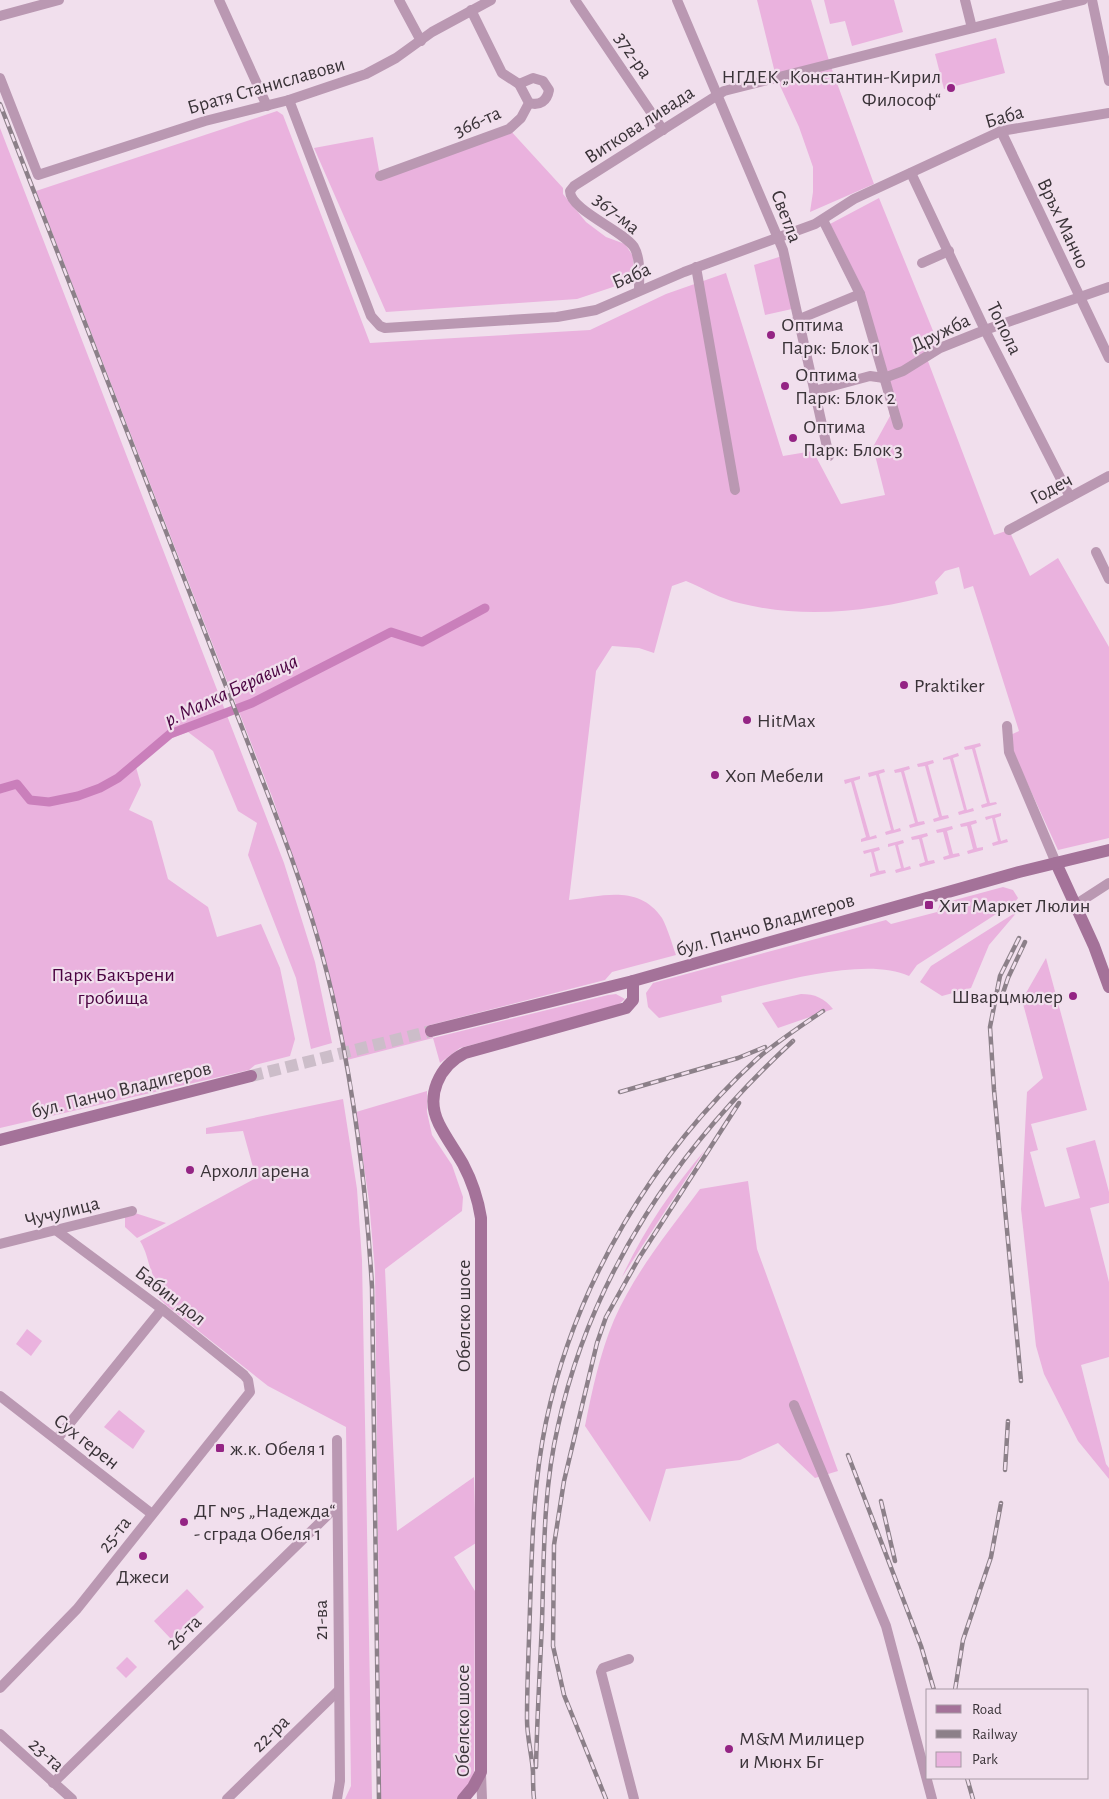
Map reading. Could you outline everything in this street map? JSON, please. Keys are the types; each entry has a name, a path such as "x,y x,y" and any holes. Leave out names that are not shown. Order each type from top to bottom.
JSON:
{"street":[{"path":"0,16 59,0"},
{"path":"219,0 267,106"},
{"path":"399,0 421,41"},
{"name":"Братя Станиславови","path":"0,78 38,175 205,121 289,100 366,74 471,10 491,0"},
{"name":"372-ра","path":"575,0 663,130"},
{"path":"964,0 972,28"},
{"name":"Виткова ливада","path":"570,196 570,191 574,186 718,94 1083,0"},
{"path":"1092,0 1109,81"},
{"name":"Светла","path":"680,1 778,236 829,456"},
{"name":"366-та","path":"380,176 510,129 521,118 529,103 519,84 502,73 471,10"},
{"path":"519,84 533,78 547,85 549,90 545,100 535,104 529,103"},
{"name":"Баба","path":"289,100 371,316 380,326 385,328 574,315 596,310 639,290 823,220 854,199 1001,131 1109,113"},
{"name":"Връх Манчо","path":"1001,131 1109,358"},
{"name":"Топола","path":"911,173 985,330 1070,497"},
{"name":"367-ма","path":"570,196 576,203 624,237 634,247 638,258 639,290"},
{"path":"823,220 860,294 898,425"},
{"path":"922,263 949,251"},
{"path":"696,268 735,490"},
{"name":"Дружба","path":"814,391 870,376 884,378 903,371 940,348 1079,296 1109,287"},
{"path":"797,320 860,294"},
{"name":"Годеч","path":"1009,530 1109,476"},
{"path":"1096,552 1109,579"},
{"path":"1007,726 1009,752 1109,987"},
{"name":"бул. Панчо Владигеров","path":"431,1032 633,981 827,925 1109,850"},
{"path":"1075,905 1109,883"},
{"name":"Обелско шосе","path":"482,1799 481,1218 473,1185 438,1123 434,1100 436,1085 447,1065 465,1053 626,1008 633,1000 633,981"},
{"name":"бул. Панчо Владигеров","path":"0,1140 250,1076"},
{"name":"Чучулица","path":"0,1244 132,1211"},
{"name":"Бабин дол","path":"57,1230 244,1374 250,1385 248,1396"},
{"path":"57,1439 162,1309"},
{"name":"Сух герен","path":"0,1396 152,1514"},
{"name":"25-та","path":"0,1688 77,1609 248,1396"},
{"path":"794,1405 886,1626 926,1778"},
{"name":"21-ва","path":"337,1440 340,1781 337,1799"},
{"name":"26-та","path":"53,1782 337,1506"},
{"path":"629,1660 603,1668 601,1672 634,1799"},
{"name":"22-ра","path":"226,1799 338,1691"},
{"name":"23-та","path":"0,1734 72,1799"},
{"path":"463,1799 473,1787 481,1772"},
{"path":"926,1779 932,1799"}],"green space":[{"path":"757,0 811,0 830,64 874,184 810,212 813,192 813,167 799,127 776,77"},
{"path":"824,0 894,0 903,32 852,46 845,21 830,24"},
{"path":"996,38 1005,73 944,89 935,54"},
{"path":"277,111 283,115 370,343 590,330 666,294 726,273 783,456 813,451 841,504 885,495 873,447 890,416 874,339 830,224 879,198 940,348 926,356 994,535 1009,530 1030,576 1058,558 1109,647 1109,838 1058,850 1006,737 1019,731 973,586 964,589 959,567 945,571 935,582 938,594 888,605 839,611 789,611 764,608 726,599 686,581 672,586 654,653 639,648 612,646 596,671 569,900 619,895 631,896 642,900 653,907 662,918 676,955 612,972 605,980 430,1025 433,1038 347,1060 319,936 273,799 36,191"},
{"name":"Парк Бакърени гробища","path":"0,128 284,863 315,962 332,1043 311,1049 296,978 248,855 257,823 238,811 213,751 188,732 169,739 136,767 141,785 129,810 152,821 168,879 208,907 217,937 261,924 280,968 295,1039 290,1056 255,1065 249,1070 0,1128"},
{"path":"509,129 563,188 563,194 586,222 606,237 625,244 633,256 634,280 577,299 386,312 314,148 373,137 380,176"},
{"path":"782,256 792,309 765,315 754,265"},
{"path":"980,743 981,746 975,748 990,803 996,802 997,804 982,808 981,805 987,803 972,749 965,750 964,747"},
{"path":"958,753 959,756 953,758 967,810 973,808 974,811 959,815 958,812 964,810 950,759 943,760 943,758"},
{"path":"933,760 934,763 928,765 942,816 948,815 949,818 934,822 933,819 939,817 925,766 918,767 917,764"},
{"path":"909,766 910,769 904,771 918,822 924,821 925,824 910,828 909,825 915,823 901,772 895,773 894,770"},
{"path":"884,769 885,772 879,774 894,830 900,828 901,831 886,835 885,832 891,830 876,775 869,777 868,773"},
{"path":"860,776 860,779 854,781 870,837 876,835 877,838 861,842 861,839 866,837 851,782 845,784 844,780"},
{"path":"1001,813 1001,816 995,818 1001,841 1007,839 1008,842 993,846 992,843 998,841 992,818 986,820 985,817"},
{"path":"976,820 977,823 971,825 977,848 983,847 983,850 968,854 967,851 973,849 967,826 961,827 960,824"},
{"path":"952,826 953,829 947,831 953,854 959,853 960,856 944,860 943,857 949,855 943,832 937,833 936,830"},
{"path":"927,833 928,836 922,838 928,861 934,860 935,863 920,867 919,864 925,862 919,839 912,840 911,837"},
{"path":"903,840 904,843 898,845 904,868 910,866 911,869 896,873 895,870 901,868 895,845 888,847 888,844"},
{"path":"879,847 880,850 874,852 879,871 885,870 886,873 870,877 870,874 876,872 871,852 864,854 863,851"},
{"path":"1003,887 1013,890 1018,898 1015,902 917,965 909,976 890,970 842,970 789,979 721,996 722,1002 659,1018 648,1007 646,993 653,983 886,920 891,924 937,912 940,904"},
{"path":"1018,911 989,945 971,988 942,996 920,982 931,966"},
{"path":"1046,958 1087,1110 1031,1124 1038,1150 1030,1152 1045,1207 1080,1198 1066,1148 1095,1140 1109,1192 1109,1203 1090,1208 1109,1282 1109,1357 1081,1365 1106,1464 1109,1468 1109,1479 1078,1441 1044,1374 1036,1346 1021,1209 1027,1092 1043,1078 1022,1000"},
{"path":"616,994 625,999 618,1005 460,1048 440,1063 433,1038 608,995"},
{"path":"801,994 819,997 833,1009 778,1028 762,1003"},
{"path":"427,1091 427,1112 432,1135 452,1165 463,1197 462,1211 385,1269 397,1531 474,1477 476,1543 454,1557 475,1591 474,1772 467,1788 458,1799 381,1799 375,1271 369,1201 356,1112"},
{"path":"343,1099 357,1189 362,1260 372,1799 345,1799 351,1786 346,1427 268,1386 167,1306 157,1296 158,1283 152,1273 140,1241 256,1178 243,1131 206,1134 206,1128"},
{"path":"705,1150 622,1277 639,1243 659,1211"},
{"path":"748,1181 757,1249 838,1471 815,1478 778,1443 740,1460 666,1469 650,1522 585,1426 601,1359 622,1302 653,1252 700,1189"},
{"path":"135,1213 166,1223 137,1238 125,1227 125,1217"},
{"path":"27,1329 42,1341 31,1356 16,1344"},
{"path":"119,1410 145,1431 133,1449 104,1427"},
{"path":"187,1589 204,1607 171,1639 154,1621"},
{"path":"127,1657 137,1667 126,1678 116,1668"}],"waterway":[{"name":"р. Малка Беравица","path":"0,789 17,784 30,800 49,802 78,796 100,788 118,778 170,734 252,703 391,632 422,642 485,608"}],"tunnel":[{"path":"251,1076 431,1031"}],"railway":[{"path":"0,104 287,845 317,936 339,1022 360,1154 372,1287 379,1799"},
{"path":"1019,938 1000,976 990,1027 994,1090 1021,1381"},
{"path":"1001,999 1008,978 1025,942"},
{"path":"534,1799 527,1719 534,1515 538,1468 546,1422 559,1371 577,1320 598,1271 624,1224 653,1179 685,1136 720,1095 758,1058 823,1011"},
{"path":"536,1767 544,1548 549,1474 558,1426 573,1370 593,1316 617,1265 646,1216 678,1168 713,1124 752,1081 793,1041"},
{"path":"620,1092 738,1058 765,1047"},
{"path":"606,1799 564,1695 553,1646 554,1545 564,1481 597,1343 606,1317 639,1258 739,1103"},
{"path":"1005,1470 1008,1421"},
{"path":"848,1455 921,1646 934,1689"},
{"path":"881,1501 895,1561"},
{"path":"955,1689 963,1640 991,1557 1001,1503"},
{"path":"967,1779 973,1799"}],"place":[{"name":"НГДЕК „Константин-Кирил Философ“","path":"951,88"},
{"name":"Оптима Парк: Блок 1","path":"771,335"},
{"name":"Оптима Парк: Блок 2","path":"785,386"},
{"name":"Оптима Парк: Блок 3","path":"793,438"},
{"name":"Praktiker","path":"904,685"},
{"name":"HitMax","path":"747,720"},
{"name":"Хоп Мебели","path":"715,775"},
{"name":"Хит Маркет Люлин","path":"929,905"},
{"name":"Шварцмюлер","path":"1073,996"},
{"name":"Архолл арена","path":"190,1170"},
{"name":"ж.к. Обеля 1","path":"220,1448"},
{"name":"ДГ №5 „Надежда“ - сграда Обеля 1","path":"184,1522"},
{"name":"Джеси","path":"143,1556"},
{"name":"М&M Mилицер и Мюнх Бг","path":"729,1749"}]}
